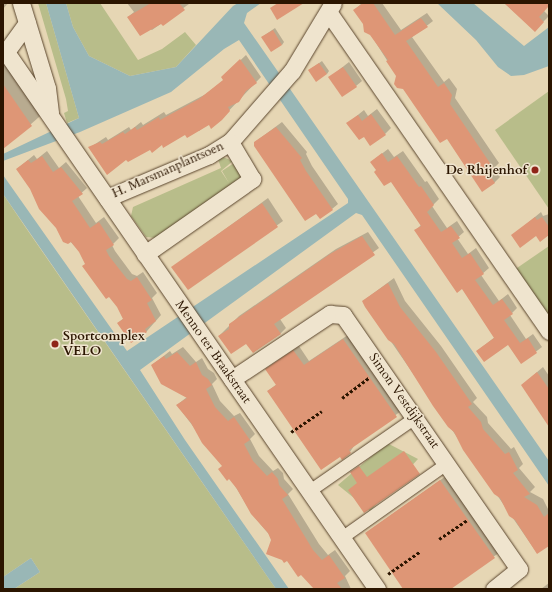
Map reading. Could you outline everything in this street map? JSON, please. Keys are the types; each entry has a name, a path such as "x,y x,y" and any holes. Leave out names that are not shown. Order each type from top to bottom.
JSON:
{"street":[{"name":"Menno ter Braakstraat","path":"21,3 47,88 52,118"},
{"name":"H. Marsmanplantsoen","path":"107,198 209,155 230,142 268,101 292,71 331,8"},
{"path":"331,8 549,331"},
{"name":"Menno ter Braakstraat","path":"27,22 6,52 377,589"},
{"name":"H. Marsmanplantsoen","path":"145,254 252,179 230,142"},
{"name":"Simon Vestdijkstraat","path":"232,379 330,314 343,315 519,569 494,589"},
{"path":"310,491 415,418"},
{"path":"342,538 447,464"}],"path":[{"path":"342,398 372,376"},
{"path":"291,432 322,411"},
{"path":"439,539 471,517"},
{"path":"388,574 420,552"}],"green space":[{"path":"38,3 46,3 79,118 67,123 64,113 68,111 66,99"},
{"path":"66,3 100,3 138,60 162,49 185,32 196,45 176,67 130,76 89,56 73,27"},
{"name":"De Rhijenhof","path":"549,91 549,209 495,130"},
{"path":"223,157 233,161 221,171 229,183 222,171 234,163 242,179 156,238 146,237 131,216 133,207 221,168 218,159"},
{"name":"Sportcomplex VELO","path":"3,194 276,589 14,589 40,572 31,558 3,577"},
{"path":"549,246 549,317 516,271 517,268"},
{"path":"387,443 418,459 370,511 338,485"}],"water":[{"path":"46,3 66,3 73,27 89,56 130,76 176,67 233,6 238,3 261,3 247,13 244,23 549,461 549,486 362,215 356,213 140,370 185,440 289,589 276,589 3,194 3,175 127,351 348,203 348,199 239,40 224,49 171,92 80,132 3,161 3,154 79,118"},
{"path":"437,3 473,3 524,46 549,27 549,66 524,75 511,76 498,67 476,40"},
{"path":"31,558 40,572 14,589 3,589 3,577"}],"building":[{"path":"151,3 179,3 185,10 163,26 161,24 140,36 127,17"},
{"path":"278,3 304,3 277,20 270,8"},
{"path":"363,3 373,3 395,35 421,18 428,27 406,41 438,87 444,83 452,95 450,104 494,169 488,173 495,183 482,192 447,139 440,143 403,89 397,88 394,84 396,76 386,61 388,60 370,35 364,32 363,24 353,10"},
{"path":"504,3 549,3 549,6 539,17 544,22 535,32"},
{"path":"273,30 282,45 271,52 261,37"},
{"path":"240,59 257,83 246,91 239,102 228,107 230,111 222,120 211,129 209,125 187,138 185,135 163,148 162,145 152,153 150,150 128,162 126,160 107,175 88,147 100,142 102,144 123,132 125,134 135,127 137,130 159,117 160,120 199,99 223,80 221,77"},
{"path":"319,63 327,74 316,82 308,70"},
{"path":"343,67 357,87 342,97 328,77"},
{"path":"3,84 32,126 3,149"},
{"path":"371,114 386,135 370,146 364,137 359,140 346,123 358,115 362,121"},
{"path":"276,127 302,158 300,160 306,171 333,210 320,219 316,214 305,221 254,146 254,142"},
{"path":"382,153 388,162 397,156 419,187 421,186 434,205 427,212 441,232 451,226 460,238 452,243 462,258 470,253 484,274 475,280 493,305 502,299 513,314 504,320 520,343 528,338 537,353 521,364 508,345 484,362 476,351 494,338 462,289 457,293 414,230 421,226 391,182 384,186 374,172 376,170 370,162"},
{"path":"42,156 53,172 61,167 83,194 72,201 90,228 99,222 114,245 106,250 109,256 127,279 131,281 137,277 152,300 147,303 156,321 145,329 147,332 131,343 117,323 123,319 117,307 109,297 106,299 82,266 85,264 79,252 71,242 68,244 63,242 56,228 39,209 30,189 16,169 28,160 31,163"},
{"path":"262,203 278,227 188,290 171,267"},
{"path":"535,217 537,220 542,217 549,227 549,235 540,242 536,236 520,248 511,235"},
{"path":"362,236 375,255 274,324 281,334 253,353 246,344 231,354 218,336 229,329 229,324 330,254"},
{"path":"388,283 400,307 436,352 472,404 468,407 481,422 483,429 505,454 509,452 518,470 513,473 530,494 524,497 537,505 544,517 549,513 549,546 537,554 515,520 509,516 500,498 494,494 463,450 454,432 448,427 433,406 394,344 388,340 365,307 362,301"},
{"path":"343,339 397,417 349,450 351,453 342,460 340,457 321,470 267,391 276,385 265,369 293,350 304,365"},
{"path":"177,352 190,366 196,362 202,375 208,379 212,385 206,389 215,407 228,421 234,417 250,440 244,444 253,461 267,476 272,472 278,479 279,485 288,495 282,499 313,550 322,560 329,555 345,578 337,583 342,589 314,589 301,575 298,577 287,561 284,563 282,560 266,554 271,540 268,533 251,514 237,489 229,479 227,481 218,469 222,466 202,443 191,423 176,405 187,398 161,384 151,365 164,356 166,359"},
{"path":"537,372 549,389 549,427 521,385"},
{"path":"404,451 420,474 364,513 348,490 357,483 350,472 359,466 367,477"},
{"path":"440,480 495,558 451,589 403,589 365,533"}],"place":[{"name":"De Rhijenhof","path":"535,170"},
{"name":"Sportcomplex VELO","path":"55,344"}]}
